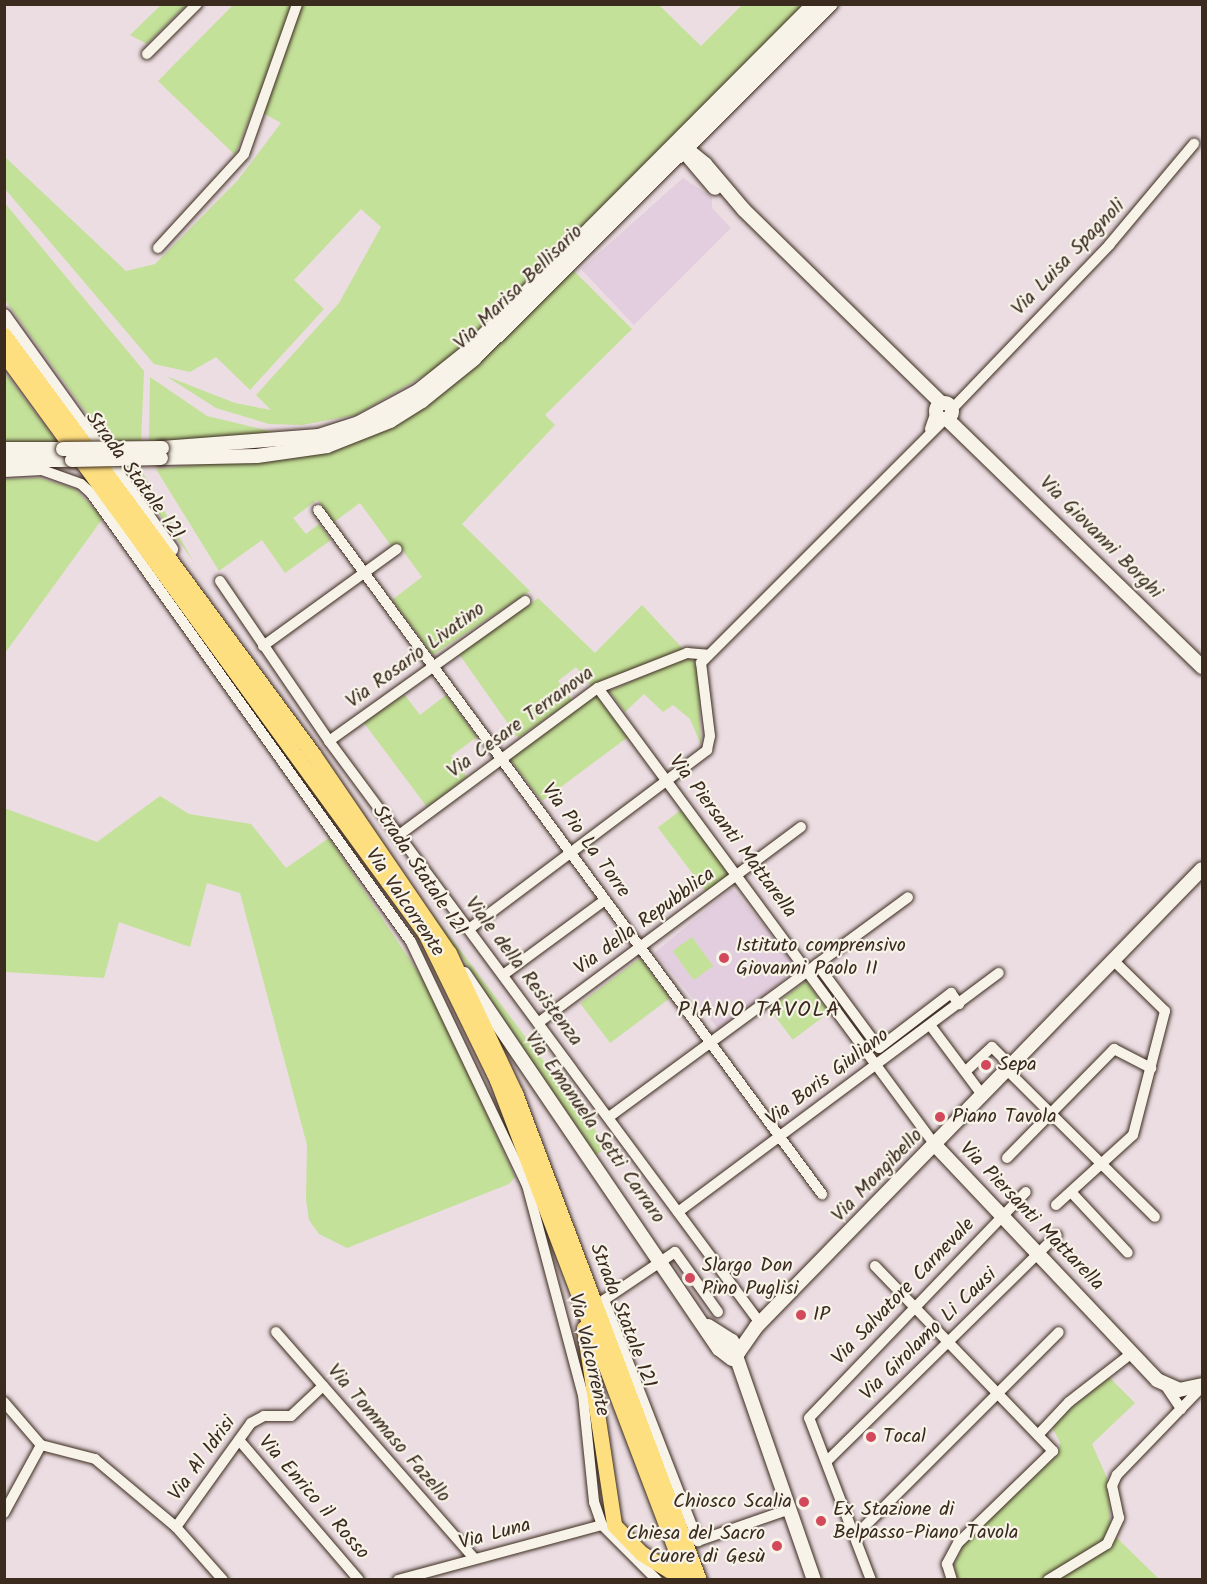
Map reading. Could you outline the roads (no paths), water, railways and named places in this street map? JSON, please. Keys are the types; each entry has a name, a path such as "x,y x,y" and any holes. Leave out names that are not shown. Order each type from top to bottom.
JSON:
{"main road":[{"name":"Strada Statale 121","path":"4,335 416,898 449,953 515,1093 699,1580"},
{"name":"Strada Statale 121","path":"4,354 425,933 479,1038 561,1244 666,1525 683,1578"},
{"path":"561,1244 562,1269 587,1336 610,1516 626,1541 683,1578"}],"street":[{"path":"147,54 197,4"},
{"path":"158,248 243,154 297,4"},
{"name":"Via Marisa Bellisario","path":"161,453 288,442 384,411 468,351 814,4"},
{"name":"Via Marisa Bellisario","path":"161,453 292,452 390,421 474,359 659,178 831,4"},
{"path":"685,151 689,135 772,46"},
{"path":"702,169 702,152 711,124"},
{"name":"Via Luisa Spagnoli","path":"944,411 1110,244 1194,144"},
{"path":"666,153 685,151"},
{"path":"685,151 702,169"},
{"path":"659,178 682,170 702,169"},
{"name":"Via Giovanni Borghi","path":"702,169 1203,666"},
{"path":"4,316 213,608 246,664"},
{"path":"4,367 60,441 86,466"},
{"path":"469,929 666,782 710,743 701,663 930,430 944,411"},
{"path":"4,449 68,454"},
{"path":"4,460 68,454 161,453"},
{"name":"Via Valcorrente","path":"4,472 42,470 81,484 91,493 411,942 526,1185 583,1395 592,1478 602,1525"},
{"name":"Via Pio La Torre","path":"318,510 822,1194"},
{"path":"263,646 397,549"},
{"name":"Viale della Resistenza","path":"220,581 329,741 609,1117 758,1325"},
{"name":"Via Rosario Livatino","path":"329,741 525,601"},
{"name":"Via Cesare Terranova","path":"399,835 598,688 687,654 708,655"},
{"name":"Via Piersanti Mattarella","path":"598,688 666,782 812,968 935,1144 1165,1385"},
{"name":"Via della Repubblica","path":"538,1023 642,948 801,827"},
{"name":"Via Mongibello","path":"758,1325 1203,869"},
{"path":"609,1117 908,897"},
{"path":"503,975 605,900"},
{"name":"Via Emanuela Setti Carraro","path":"449,953 707,1325 728,1349"},
{"path":"1056,1205 1133,1135 1165,1011 1113,960"},
{"path":"812,968 879,1048 951,993 959,1004"},
{"name":"Via Boris Giuliano","path":"678,1212 999,974"},
{"path":"930,1025 967,1070 983,1096"},
{"path":"967,1070 992,1047 1051,1114 1155,1217"},
{"path":"1007,1158 1114,1049 1151,1068"},
{"name":"Via Salvatore Carnevale","path":"827,1461 809,1418 1026,1192"},
{"path":"1071,1192 1128,1253"},
{"name":"Via Girolamo Li Causi","path":"827,1461 1058,1235"},
{"path":"717,1312 675,1252 661,1259 604,1300 698,1542 787,1510"},
{"path":"875,1266 1053,1451 958,1543 947,1564 952,1580"},
{"path":"758,1325 728,1349 814,1580"},
{"name":"Via Tommaso Fazello","path":"276,1332 474,1558"},
{"path":"855,1536 1059,1332"},
{"path":"1038,1435 1068,1402 1132,1353"},
{"path":"1165,1385 1188,1390 1203,1386"},
{"path":"1165,1385 1182,1409"},
{"name":"Via Al Idrisi","path":"176,1527 238,1440 258,1417 291,1416 323,1386"},
{"path":"1048,1580 1107,1544 1119,1518 1112,1486 1117,1475 1203,1386"},
{"path":"4,1402 40,1445 95,1459 176,1527 223,1580"},
{"name":"Via Enrico il Rosso","path":"238,1440 359,1580"},
{"path":"4,1513 40,1445"},
{"path":"827,1461 871,1580"},
{"path":"602,1525 657,1580"},
{"name":"Via Luna","path":"398,1580 602,1525"}],"place":[{"name":"Istituto comprensivo Giovanni Paolo II","path":"724,958"},
{"name":"Sepa","path":"986,1065"},
{"name":"Piano Tavola","path":"940,1117"},
{"name":"Slargo Don Pino Puglisi","path":"690,1278"},
{"name":"IP","path":"801,1315"},
{"name":"Tocal","path":"871,1437"},
{"name":"Chiosco Scalia","path":"804,1502"},
{"name":"Ex Stazione di Belpasso-Piano Tavola","path":"821,1521"},
{"name":"Chiesa del Sacro Cuore di Gesù","path":"777,1546"}],"district":[{"name":"PIANO TAVOLA","path":"759,1011"}]}
